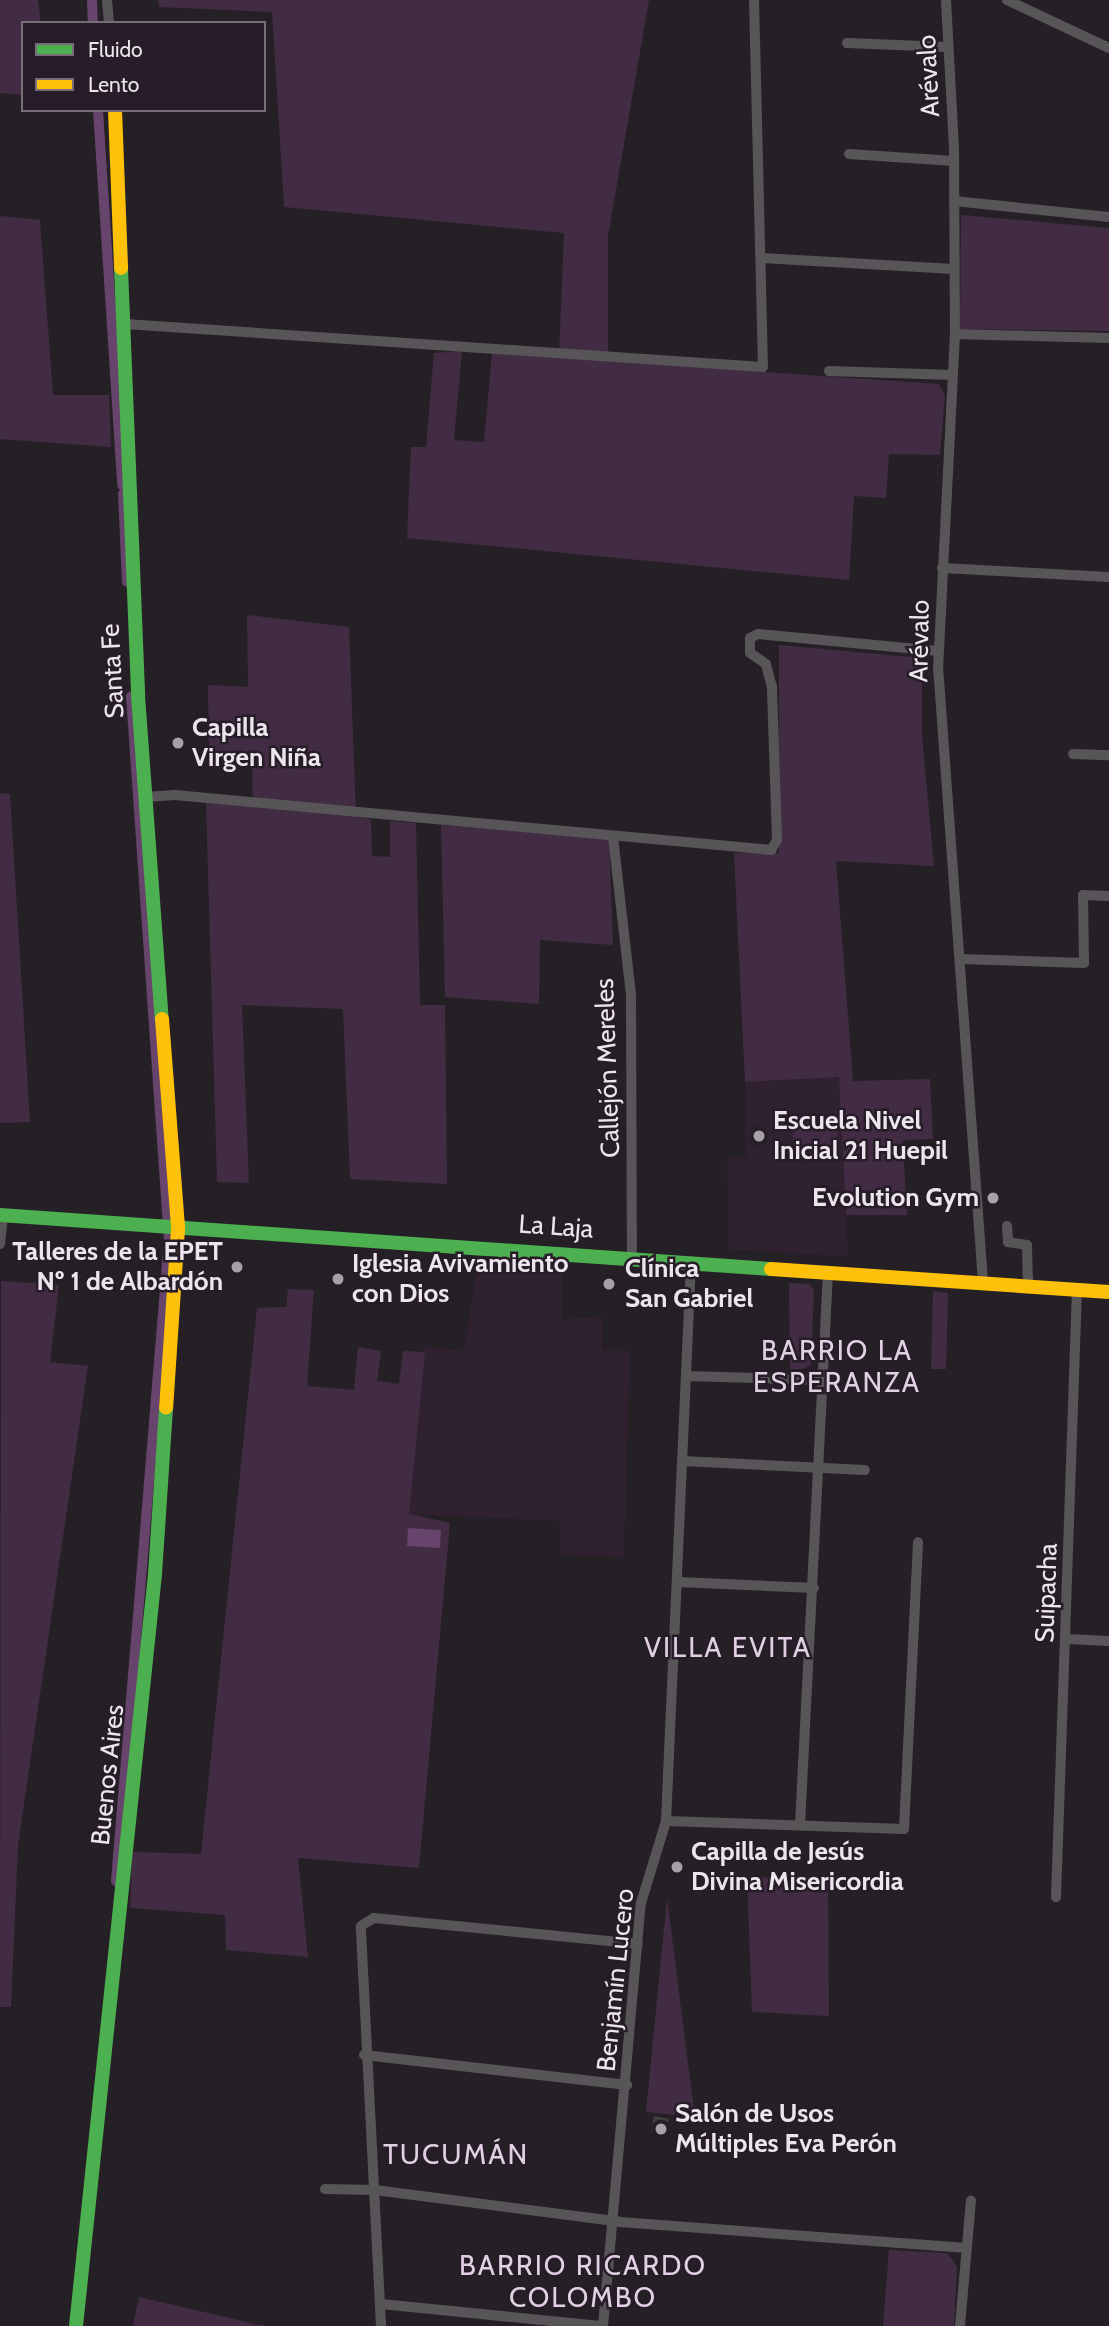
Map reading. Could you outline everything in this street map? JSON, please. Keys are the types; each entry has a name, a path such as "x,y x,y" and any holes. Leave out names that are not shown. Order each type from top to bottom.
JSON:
{"street":[{"path":"107,0 109,21"},
{"path":"125,324 763,367 754,0"},
{"name":"Arévalo","path":"946,0 954,160 955,334 938,651 983,1282"},
{"path":"1006,0 1109,48"},
{"path":"847,43 948,47"},
{"name":"Santa Fe","path":"115,112 145,797 171,1229"},
{"path":"849,154 954,160"},
{"path":"954,201 1109,216"},
{"path":"762,258 954,269"},
{"path":"955,334 1109,338"},
{"path":"829,371 953,375"},
{"path":"942,568 1109,577"},
{"path":"145,797 175,795 724,848 776,846 771,674 750,653 750,638 758,634 938,651"},
{"path":"1073,754 1109,755"},
{"name":"Callejón Mereles","path":"613,837 631,995 632,1258"},
{"path":"960,959 1084,963 1083,895 1109,896"},
{"path":"0,1244 2,1215"},
{"name":"La Laja","path":"2,1215 171,1229 1109,1292"},
{"path":"1007,1226 1008,1242 1027,1245 1028,1286"},
{"name":"Buenos Aires","path":"76,2326 155,1574 171,1229"},
{"name":"Benjamín Lucero","path":"602,2326 621,2222 627,2085 643,1887 666,1821 691,1262"},
{"path":"800,1825 814,1588 820,1380 828,1272"},
{"name":"Suipacha","path":"1056,1897 1077,1290"},
{"path":"686,1376 820,1380"},
{"path":"682,1461 865,1470"},
{"path":"666,1821 904,1829 918,1542"},
{"path":"678,1582 814,1588"},
{"path":"1067,1639 1109,1642"},
{"path":"381,2326 359,1934 367,1920 638,1944"},
{"path":"364,2055 627,2085"},
{"path":"325,2189 374,2190 621,2222 967,2248"},
{"path":"960,2326 971,2200"},
{"path":"381,2304 602,2326"}],"shaded area":[{"path":"0,0 38,0 41,21 21,21 21,95 0,93"},
{"path":"158,0 649,0 608,236 608,361 939,384 945,395 940,455 889,454 886,498 854,496 849,580 407,538 411,447 426,447 434,353 462,351 454,440 484,442 492,353 559,357 564,233 284,207 272,12 159,7"},
{"path":"961,215 1109,228 1109,331 960,329"},
{"path":"0,216 40,220 53,395 109,395 111,447 0,439"},
{"path":"247,615 349,627 356,817 371,819 372,856 390,857 390,821 416,823 420,1005 445,1005 447,1184 350,1179 343,1009 242,1005 249,1183 217,1182 206,801 253,806 252,756 209,754 208,685 248,687"},
{"path":"779,645 922,658 922,736 934,866 836,861 853,1081 930,1079 933,1139 903,1140 907,1215 846,1215 839,1077 745,1082 734,853 779,853"},
{"path":"0,793 10,794 30,1122 0,1123"},
{"path":"441,825 609,839 613,945 540,940 539,1004 445,997"},
{"path":"839,1076 848,1257 728,1249 727,1157 746,1157 745,1082"},
{"path":"793,1123 837,1124 837,1147 793,1147"},
{"path":"478,1262 562,1267 562,1319 603,1317 602,1350 630,1351 624,1557 560,1555 560,1521 409,1514 425,1346 464,1351"},
{"path":"1,1281 59,1285 50,1362 88,1366 18,1845 11,2007 0,2007"},
{"path":"789,1283 810,1284 814,1291 811,1365 803,1369 790,1369"},
{"path":"288,1289 314,1290 307,1386 354,1390 358,1347 381,1351 377,1381 399,1384 403,1351 425,1352 409,1514 450,1523 419,1868 298,1858 308,1957 226,1950 225,1915 130,1908 132,1852 201,1854 257,1308 286,1307"},
{"path":"933,1291 948,1293 946,1369 931,1369"},
{"path":"408,1528 441,1530 440,1548 407,1546"},
{"path":"747,1877 828,1879 829,2016 752,2012"},
{"path":"667,1898 685,2040 695,2117 646,2112"},
{"path":"889,2250 946,2253 952,2259 957,2267 954,2326 883,2326"},
{"path":"139,2297 265,2326 133,2326"}],"building":[{"name":"Salón de Usos Múltiples Eva Perón","path":"654,2116 669,2119 666,2135 651,2132"}],"waterway":[{"path":"92,0 93,21"},
{"path":"98,112 122,485"},
{"path":"123,494 127,582"},
{"path":"116,1881 169,1241 131,696"}],"traffic: fast":[{"path":"121,268 138,696 162,1019"},
{"path":"0,1215 771,1269"},
{"path":"76,2326 155,1574 166,1408"}],"traffic: slow":[{"path":"115,112 121,268"},
{"path":"162,1019 178,1229 166,1408"},
{"path":"771,1269 1109,1292"}],"place":[{"name":"Capilla Virgen Niña","path":"178,743"},
{"name":"Escuela Nivel Inicial 21 Huepil","path":"759,1136"},
{"name":"Evolution Gym","path":"993,1198"},
{"name":"Talleres de la EPET Nº 1 de Albardón","path":"237,1267"},
{"name":"Iglesia Avivamiento con Dios","path":"338,1279"},
{"name":"Clínica San Gabriel","path":"609,1284"},
{"name":"Capilla de Jesús Divina Misericordia","path":"677,1867"},
{"name":"Salón de Usos Múltiples Eva Perón","path":"661,2129"}],"district":[{"name":"BARRIO LA ESPERANZA","path":"837,1366"},
{"name":"VILLA EVITA","path":"728,1647"},
{"name":"TUCUMÁN","path":"456,2154"},
{"name":"BARRIO RICARDO COLOMBO","path":"583,2281"}]}
